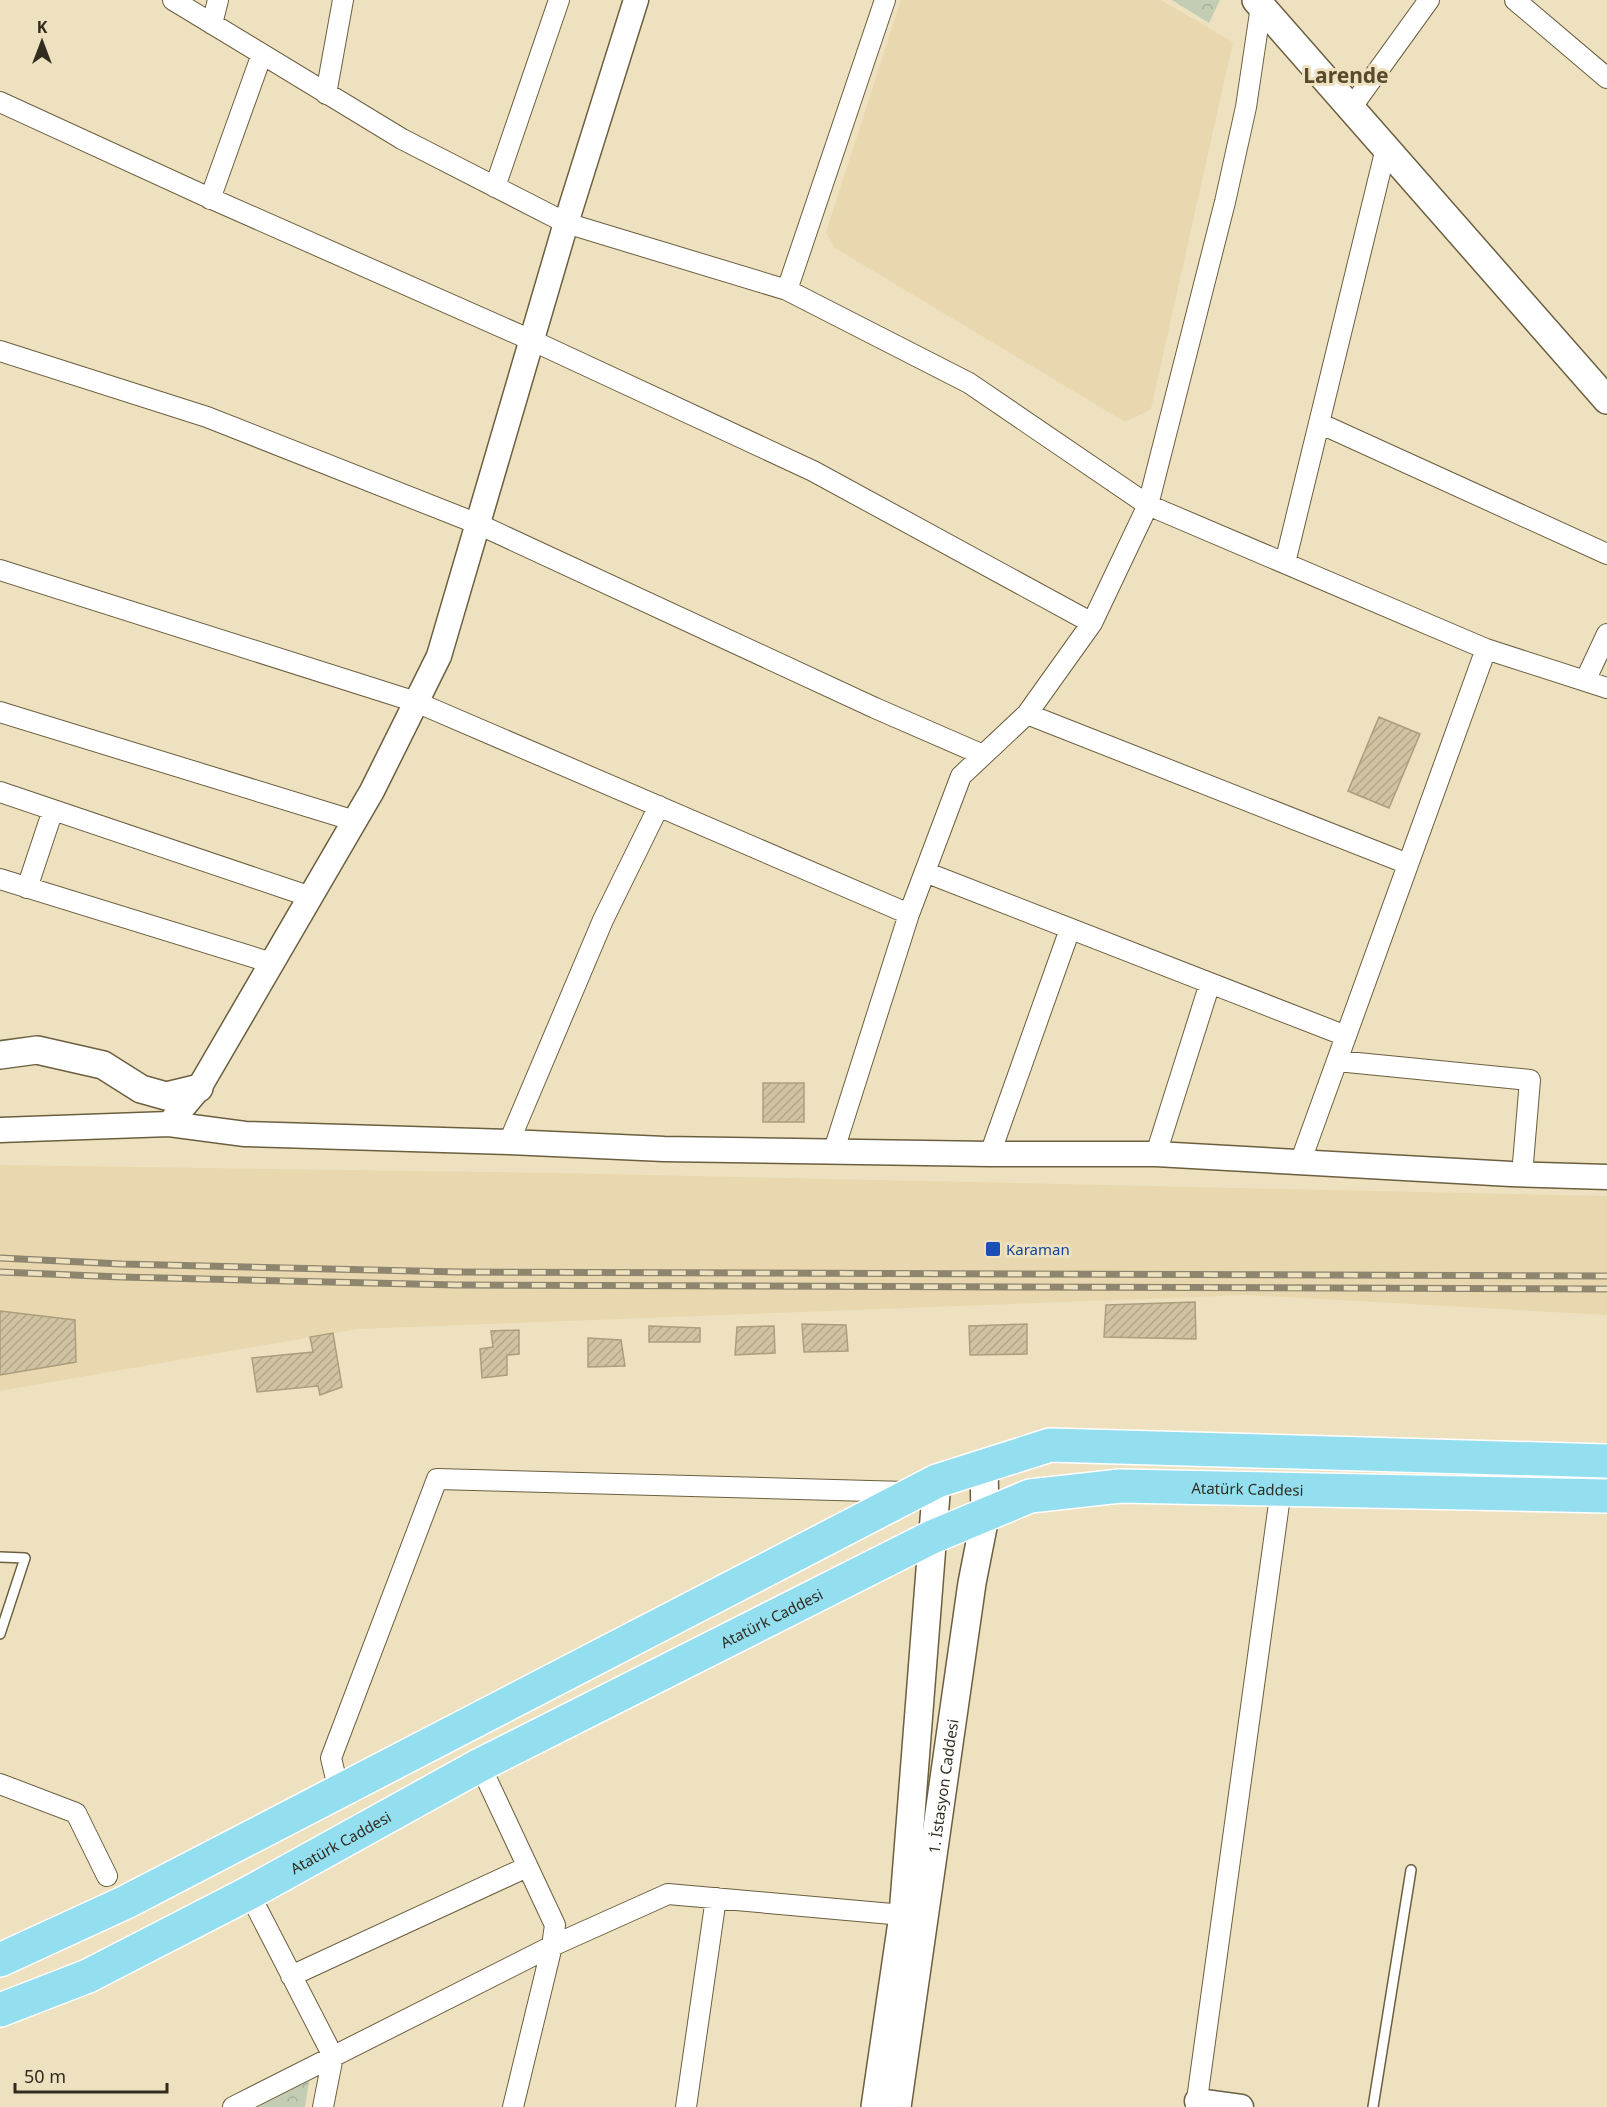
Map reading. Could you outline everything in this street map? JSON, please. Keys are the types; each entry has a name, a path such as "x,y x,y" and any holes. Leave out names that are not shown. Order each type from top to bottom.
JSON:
{"highway":[{"path":"0,1960 126,1902 926,1486 1050,1445 1607,1461"},
{"name":"Atatürk Caddesi","path":"0,2010 88,1976 249,1893 480,1765 932,1537 985,1517 1030,1496 1120,1486 1607,1496"}],"main road":[{"path":"1259,3 1607,400"},
{"path":"0,1055 37,1050 103,1065 141,1089 166,1096 199,1088"},
{"name":"1. İstasyon Caddesi","path":"897,2107 972,1582 985,1517 984,1466"},
{"name":"1. İstasyon Caddesi","path":"875,2107 903,1915 932,1537 926,1486"}],"street":[{"path":"173,0 402,140 566,223 787,290 969,383 1148,505 1486,649 1607,688"},
{"path":"213,24 218,0"},
{"path":"326,94 343,0"},
{"path":"495,187 559,0"},
{"path":"169,1124 199,1088 355,821 439,656 566,223 636,0"},
{"path":"787,290 885,0"},
{"path":"1351,108 1429,0"},
{"path":"1515,0 1607,78"},
{"path":"834,1150 909,914 960,776 1028,714 1092,622 1148,505 1225,202 1246,107 1259,3"},
{"path":"210,199 262,54"},
{"path":"0,102 210,199 531,340 813,471 1092,622"},
{"path":"1285,563 1386,148"},
{"path":"0,351 207,417 478,524 875,708 983,755"},
{"path":"1319,423 1607,554"},
{"path":"0,570 416,702 909,914"},
{"path":"1585,681 1607,634"},
{"path":"1300,1163 1486,649"},
{"path":"0,712 355,821"},
{"path":"1028,714 1408,864"},
{"path":"0,792 310,897"},
{"path":"509,1142 603,920 659,806"},
{"path":"27,888 53,810"},
{"path":"925,872 1346,1036"},
{"path":"0,879 272,963"},
{"path":"990,1154 1070,929"},
{"path":"1156,1154 1210,983"},
{"path":"1337,1061 1530,1080 1522,1175"},
{"path":"0,1130 169,1124 245,1134 664,1149 1156,1154 1522,1175 1607,1177"},
{"path":"339,1791 331,1758 437,1479 926,1486"},
{"path":"1241,2107 1197,2104 1281,1489"},
{"path":"480,1765 555,1926 513,2107"},
{"path":"0,1784 76,1813 107,1876"},
{"path":"291,1976 527,1867"},
{"path":"249,1893 333,2056 323,2107"},
{"path":"233,2107 552,1946 668,1894 903,1915"},
{"path":"686,2107 716,1898"}],"lane":[{"path":"0,1557 25,1558 0,1634"},
{"path":"1373,2107 1411,1870"}],"shaded area":[{"path":"901,0 1161,0 1233,42 1151,409 1125,422 835,248 826,232"},
{"path":"0,1165 555,1173 1607,1196 1607,1315 1246,1295 357,1329 0,1391"}],"green space":[{"path":"1172,0 1220,0 1209,23"},
{"path":"309,2081 305,2107 258,2107"}],"building":[{"path":"1379,717 1420,734 1389,808 1348,791"},
{"path":"763,1083 804,1083 804,1122 763,1122"},
{"path":"1195,1302 1196,1339 1104,1337 1106,1305"},
{"path":"0,1311 75,1320 76,1362 0,1375"},
{"path":"802,1324 846,1325 848,1351 804,1352"},
{"path":"1027,1324 1027,1354 970,1355 969,1326"},
{"path":"649,1326 700,1328 700,1342 649,1342"},
{"path":"774,1326 775,1353 735,1355 737,1327"},
{"path":"519,1330 519,1354 507,1355 507,1375 482,1378 480,1349 493,1347 491,1331"},
{"path":"333,1333 342,1387 320,1395 318,1386 257,1392 252,1358 313,1352 310,1337"},
{"path":"588,1338 621,1340 625,1366 588,1367"}],"railway":[{"path":"0,1258 122,1264 459,1272 1607,1276"},
{"path":"0,1272 456,1285 1607,1289"}],"place":[{"name":"Karaman","path":"993,1249"}],"district":[{"name":"Larende","path":"1346,75"}]}
